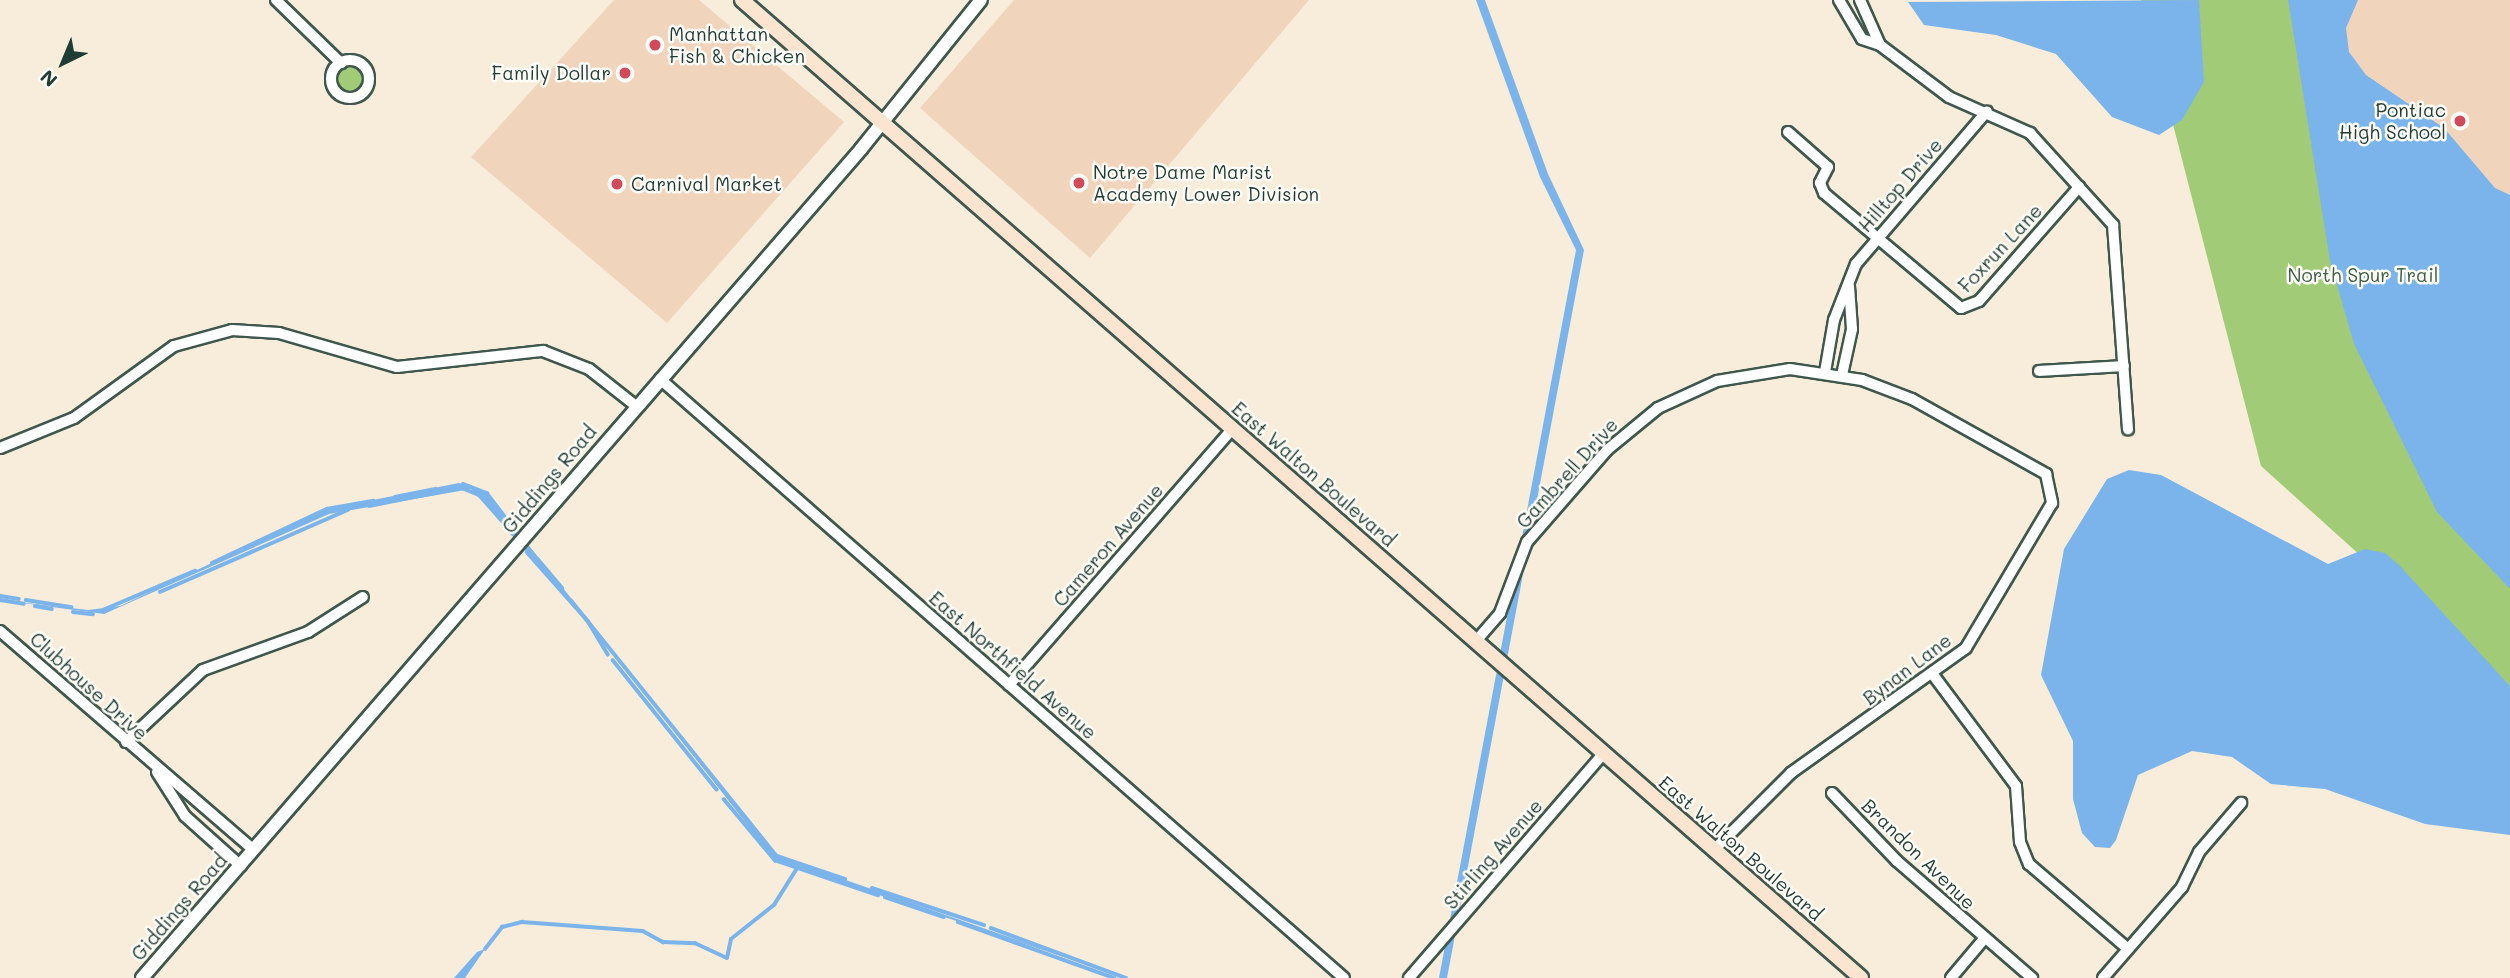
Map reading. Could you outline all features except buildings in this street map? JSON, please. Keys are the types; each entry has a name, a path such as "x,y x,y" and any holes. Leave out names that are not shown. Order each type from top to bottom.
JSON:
{"main road":[{"name":"East Walton Boulevard","path":"742,0 1861,978"}],"street":[{"path":"276,0 341,63"},
{"name":"Giddings Road","path":"142,978 883,121 981,0"},
{"path":"1839,0 1856,34 1880,45 1948,97 1987,111 2031,133 2115,232 2128,429"},
{"path":"1860,0 1880,45"},
{"name":"Hilltop Drive","path":"1825,372 1833,325 1856,264 1987,111"},
{"path":"1788,132 1828,167 1820,183 1824,193 1877,239"},
{"name":"Foxrun Lane","path":"1877,239 1954,306 1969,307 2078,187"},
{"path":"1842,375 1852,329 1849,285"},
{"path":"0,448 74,418 174,346 232,330 279,332 397,367 543,351 589,369 636,406"},
{"path":"2039,371 2124,366"},
{"name":"Gambrell Drive","path":"1476,641 1500,613 1527,542 1637,422 1684,394 1734,376 1825,372 1842,375 1912,399 2044,472"},
{"name":"East Northfield Avenue","path":"660,379 1344,978"},
{"name":"Cameron Avenue","path":"1009,685 1233,428"},
{"name":"Bynan Lane","path":"1714,850 1791,773 1934,676 1982,628 2052,503 2053,484 2044,472"},
{"path":"126,743 203,670 308,632 363,597"},
{"name":"Clubhouse Drive","path":"0,631 126,743 254,850"},
{"path":"1934,676 2016,786 2020,842 2029,864 2128,949"},
{"name":"Stirling Avenue","path":"1409,978 1604,753"},
{"name":"Clubhouse Drive","path":"155,768 185,816 241,866"},
{"name":"Brandon Avenue","path":"1832,793 1984,939 2032,978"},
{"path":"2103,978 2241,803"},
{"path":"1949,977 1984,939"}],"shaded area":[{"path":"614,0 699,0 844,122 667,323 471,157"},
{"name":"Notre Dame Marist Academy Lower Division","path":"1014,0 1309,0 1090,258 920,108"},
{"name":"Pontiac High School","path":"2305,0 2510,0 2510,207 2310,36"}],"green space":[{"name":"North Spur Trail","path":"2141,0 2305,0 2510,577 2510,708 2431,619 2261,466"},
{"path":"350,67 359,70 362,79 359,88 350,91 341,88 338,79 341,70"}],"water":[{"path":"1476,0 1485,0 1548,174 1584,250 1447,978 1439,978 1576,250 1540,177"},
{"path":"2199,0 2204,82 2182,120 2159,135 2112,117 2056,54 1996,35 1924,25 1908,2"},
{"path":"2288,0 2358,0 2346,28 2349,52 2366,75 2444,128 2495,188 2510,195 2510,589 2437,512 2354,344 2330,261"},
{"path":"2129,470 2161,475 2328,564 2365,549 2385,553 2399,565 2510,686 2510,835 2425,824 2325,789 2271,784 2232,757 2192,751 2138,775 2116,840 2110,848 2095,847 2082,833 2073,799 2073,741 2041,675 2064,549 2107,479"},
{"path":"459,483 487,493 777,856 1126,978 775,860 588,621 471,489 329,514 104,614 0,600 88,610 120,606 327,509"},
{"path":"485,949 465,978 454,978 477,952"}],"waterway":[{"path":"463,484 487,493 516,531"},
{"path":"462,488 484,497 496,513"},
{"path":"395,497 435,489"},
{"path":"369,506 444,491"},
{"path":"212,563 327,509 373,501"},
{"path":"160,592 348,510"},
{"path":"501,519 513,534"},
{"path":"527,552 588,621 608,654"},
{"path":"538,559 562,588"},
{"path":"103,610 195,571"},
{"path":"0,596 19,599"},
{"path":"0,600 24,604"},
{"path":"26,600 71,607"},
{"path":"571,600 777,856 845,879"},
{"path":"35,606 52,609"},
{"path":"73,612 93,614"},
{"path":"613,660 717,790"},
{"path":"724,799 775,860 878,895"},
{"path":"485,949 502,927 522,922 643,931 663,942 695,943 727,958 731,939 774,905 796,870"},
{"path":"872,888 984,925"},
{"path":"885,897 944,917"},
{"path":"958,922 1114,978"},
{"path":"991,928 1126,978"}],"place":[{"name":"Manhattan Fish & Chicken","path":"655,45"},
{"name":"Family Dollar","path":"625,73"},
{"name":"Pontiac High School","path":"2460,121"},
{"name":"Notre Dame Marist Academy Lower Division","path":"1079,183"},
{"name":"Carnival Market","path":"617,184"}]}
